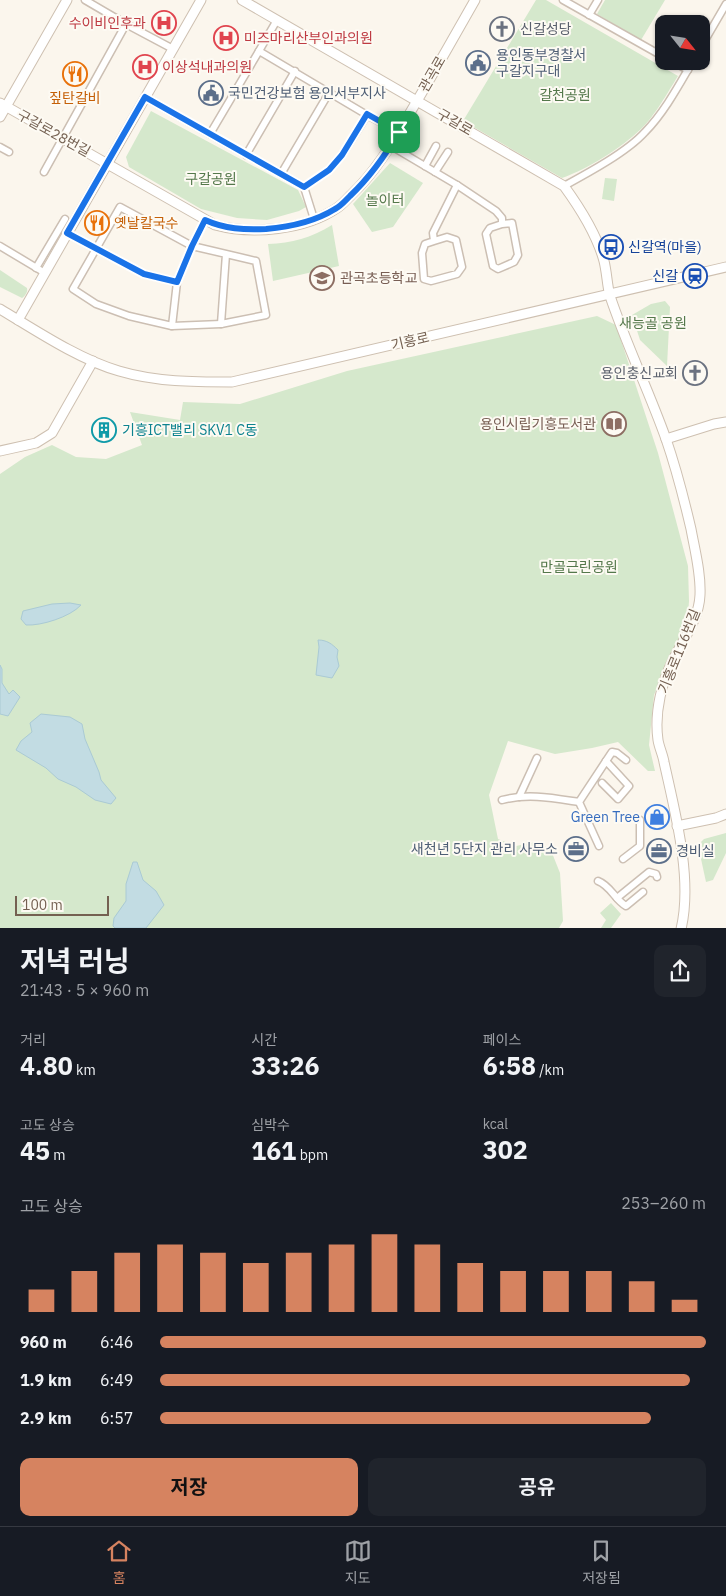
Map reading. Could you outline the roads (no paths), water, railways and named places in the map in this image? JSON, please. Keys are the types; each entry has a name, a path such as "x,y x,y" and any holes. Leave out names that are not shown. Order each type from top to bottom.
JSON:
{"street":[{"path":"0,117 3,105 67,0"},
{"path":"85,0 173,49"},
{"path":"18,320 201,0"},
{"name":"구갈로","path":"242,0 564,186 592,232 604,260 610,294"},
{"name":"관곡로","path":"107,164 205,220 228,228 256,230 296,225 314,219 338,208 366,180 391,146 475,0"},
{"path":"563,0 655,52"},
{"path":"589,15 598,0"},
{"path":"710,32 726,4"},
{"path":"210,134 277,20"},
{"path":"44,172 126,24"},
{"path":"259,51 399,132"},
{"path":"564,186 622,151 645,133 669,101 688,70"},
{"path":"246,155 295,71"},
{"path":"281,174 330,92"},
{"path":"145,97 304,187 314,219"},
{"name":"구갈로28번길","path":"3,105 107,164"},
{"path":"304,187 329,170 342,155 367,114"},
{"path":"391,146 457,185 496,211 502,218 502,224"},
{"path":"425,166 436,146"},
{"path":"0,147 9,152"},
{"path":"435,172 448,152"},
{"path":"434,241 433,233 457,185"},
{"path":"120,208 192,246 256,261 266,315 221,324 172,326 129,316 96,304 73,290 96,249 120,208"},
{"path":"36,268 64,219"},
{"path":"172,326 177,282 205,220"},
{"path":"512,223 518,255 514,262 498,269 493,266 486,234 490,228 502,224 512,223"},
{"path":"67,233 144,274 177,282"},
{"path":"447,237 456,240 462,267 457,274 431,281 424,279 422,253 425,244 434,241 447,237"},
{"path":"0,246 45,273"},
{"path":"221,324 226,254"},
{"name":"기흥로","path":"0,310 92,361 118,371 160,380 232,382 726,268"},
{"name":"기흥로116번길","path":"610,294 666,439 687,512 700,572 700,597 696,613 665,680 660,696 658,722 658,740 664,760 681,850 686,901 681,928"},
{"path":"0,451 36,443 52,433 92,361"},
{"path":"666,439 726,422"},
{"path":"579,802 612,752 618,753 626,760"},
{"path":"519,797 537,758"},
{"path":"602,783 618,799 629,786 606,761"},
{"path":"502,800 540,796 579,802"},
{"path":"579,802 598,846"},
{"path":"677,826 716,818 726,814"},
{"path":"623,859 640,846 640,820"},
{"path":"617,898 649,872 656,874 657,877"},
{"path":"598,881 605,884 621,903 626,906 642,892"}],"water":[{"path":"70,603 81,605 55,620 26,625 21,619 23,611 52,604"},
{"path":"318,640 329,643 338,650 339,666 332,678 316,675"},
{"path":"0,665 2,669 2,683 9,694 13,690 20,697 8,716 0,714"},
{"path":"41,714 70,717 82,724 85,739 101,780 116,798 111,804 95,800 76,787 58,779 46,768 16,750 21,741 32,732 30,723"},
{"path":"133,862 137,862 143,880 156,891 164,905 146,928 115,928 113,926 114,918 126,901 126,884"}],"place":[{"name":"수이비인후과","path":"164,23"},
{"name":"신갈성당","path":"502,29"},
{"name":"미즈마리산부인과의원","path":"226,38"},
{"name":"용인동부경찰서 구갈지구대","path":"478,63"},
{"name":"이상석내과의원","path":"145,67"},
{"name":"짚탄갈비","path":"75,74"},
{"name":"국민건강보험 용인서부지사","path":"211,93"},
{"name":"옛날칼국수","path":"97,223"},
{"name":"신갈역(마을)","path":"611,247"},
{"name":"신갈","path":"695,276"},
{"name":"관곡초등학교","path":"322,278"},
{"name":"용인충신교회","path":"695,373"},
{"name":"용인시립기흥도서관","path":"614,424"},
{"name":"기흥ICT밸리 SKV1 C동","path":"104,430"},
{"name":"Green Tree","path":"657,817"},
{"name":"새천년 5단지 관리 사무소","path":"576,849"},
{"name":"경비실","path":"659,851"}],"park label":[{"name":"갈천공원","path":"565,95"},
{"name":"구갈공원","path":"211,179"},
{"name":"놀이터","path":"385,200"},
{"name":"새능골 공원","path":"653,323"},
{"name":"만골근린공원","path":"579,567"}]}
